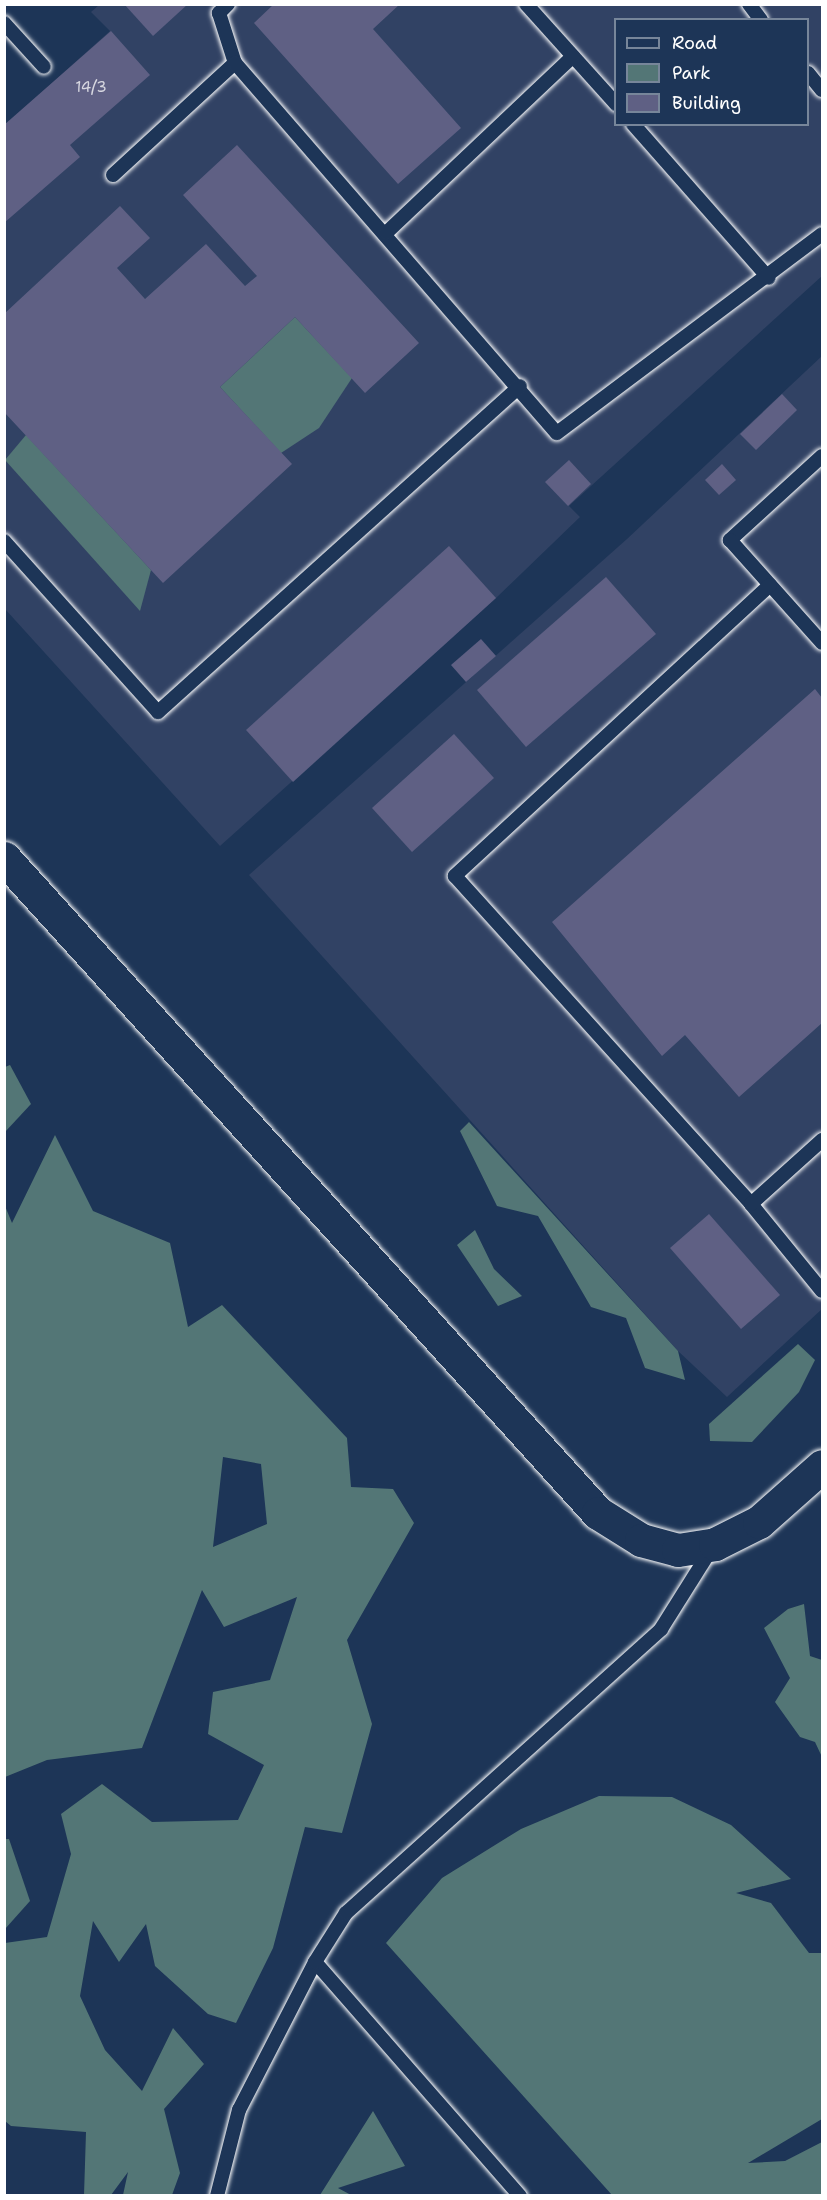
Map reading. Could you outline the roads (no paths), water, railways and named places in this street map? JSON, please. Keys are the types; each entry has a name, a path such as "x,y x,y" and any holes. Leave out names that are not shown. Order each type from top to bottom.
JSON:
{"street":[{"path":"4,858 598,1513 641,1540 678,1550 715,1544 759,1522 822,1466"}],"lane":[{"path":"228,4 219,13 235,63 520,386 557,433 770,278 822,234"},
{"path":"526,4 614,103"},
{"path":"748,4 759,18"},
{"path":"4,23 44,68"},
{"path":"386,233 573,56"},
{"path":"113,175 235,63"},
{"path":"809,75 822,90"},
{"path":"635,126 770,278"},
{"path":"4,541 159,712 520,386"},
{"path":"822,456 730,540 822,643"},
{"path":"770,585 455,876 751,1204 822,1291"},
{"path":"751,1204 822,1140"},
{"path":"217,2196 239,2110 315,1962 346,1913 661,1629 715,1544"},
{"path":"315,1962 520,2196"}]}
